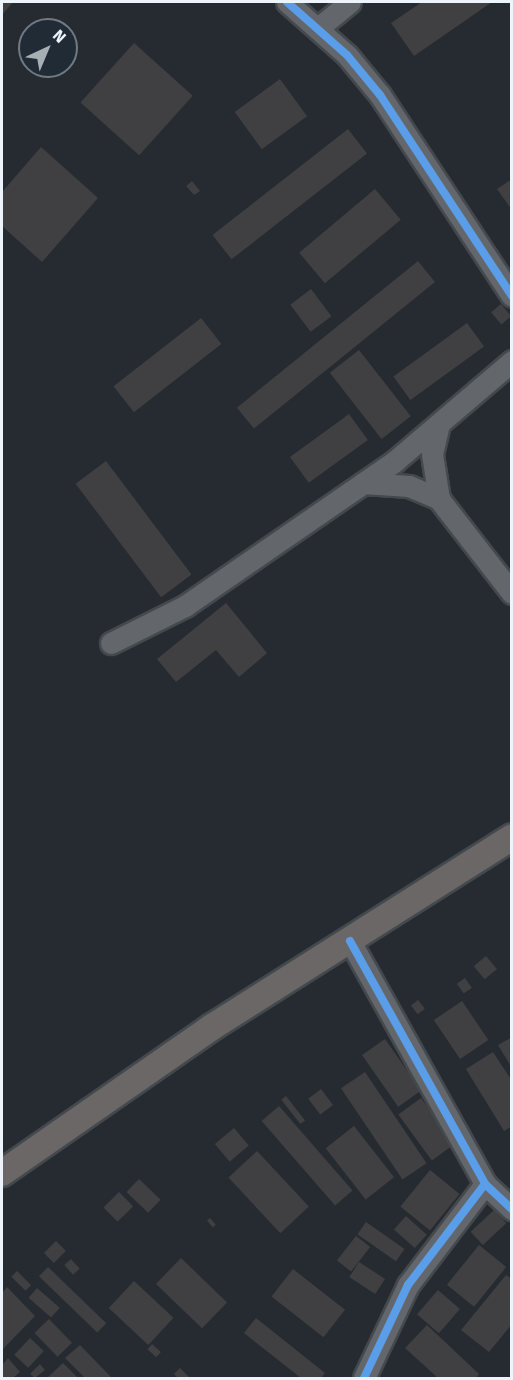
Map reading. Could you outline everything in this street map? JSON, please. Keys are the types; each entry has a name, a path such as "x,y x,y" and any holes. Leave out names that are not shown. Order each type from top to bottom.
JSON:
{"main road":[{"path":"2,1173 212,1027 512,837"}],"street":[{"path":"287,2 347,55 380,95 512,296"},
{"path":"318,28 350,2"},
{"path":"111,643 186,606 363,483 439,424 512,361"},
{"path":"439,424 432,454 440,499 512,593"},
{"path":"363,483 409,486 440,499"},
{"path":"350,941 485,1184 512,1209"},
{"path":"364,1378 408,1285 485,1184"}],"building":[{"path":"2,2 13,2 2,15"},
{"path":"422,2 492,2 414,56 391,23"},
{"path":"134,43 193,96 139,155 80,102"},
{"path":"280,79 307,116 262,149 235,112"},
{"path":"348,129 367,153 232,259 212,235"},
{"path":"41,147 98,198 42,262 2,226 2,192"},
{"path":"512,179 512,210 497,189"},
{"path":"192,181 200,191 194,195 186,186"},
{"path":"375,189 401,220 325,283 299,253"},
{"path":"418,261 435,282 254,429 237,408"},
{"path":"311,289 331,316 311,332 290,305"},
{"path":"501,304 511,316 501,325 491,312"},
{"path":"201,318 221,344 134,412 114,386"},
{"path":"467,323 484,346 410,400 393,376"},
{"path":"359,350 411,416 382,439 330,373"},
{"path":"349,414 368,440 309,483 290,457"},
{"path":"106,461 191,574 161,597 76,484"},
{"path":"226,603 267,653 239,677 216,650 176,682 157,659"},
{"path":"486,956 497,969 485,979 474,966"},
{"path":"465,978 472,988 464,994 457,984"},
{"path":"418,1000 425,1009 418,1014 411,1006"},
{"path":"462,1001 488,1040 460,1059 434,1020"},
{"path":"512,1037 512,1068 498,1045"},
{"path":"385,1039 421,1091 398,1107 362,1055"},
{"path":"493,1052 512,1081 512,1126 504,1131 466,1069"},
{"path":"365,1072 427,1163 402,1179 341,1088"},
{"path":"321,1089 333,1105 320,1115 308,1099"},
{"path":"286,1096 305,1120 300,1124 281,1100"},
{"path":"421,1098 455,1144 432,1161 398,1114"},
{"path":"279,1106 352,1191 335,1206 262,1121"},
{"path":"354,1126 394,1177 366,1199 326,1148"},
{"path":"234,1128 249,1146 230,1162 215,1144"},
{"path":"257,1151 309,1207 280,1233 228,1178"},
{"path":"430,1170 460,1194 430,1230 400,1207"},
{"path":"139,1179 161,1200 148,1213 126,1192"},
{"path":"119,1192 133,1206 118,1222 103,1208"},
{"path":"494,1210 506,1223 483,1245 471,1232"},
{"path":"406,1216 427,1235 415,1248 394,1229"},
{"path":"210,1218 216,1225 213,1227 207,1221"},
{"path":"366,1222 405,1249 396,1261 357,1234"},
{"path":"356,1236 370,1247 351,1272 337,1260"},
{"path":"56,1241 66,1251 54,1263 44,1253"},
{"path":"479,1245 506,1267 474,1307 447,1285"},
{"path":"181,1258 227,1302 202,1328 156,1284"},
{"path":"71,1259 80,1269 73,1275 64,1265"},
{"path":"359,1262 385,1279 375,1294 349,1277"},
{"path":"48,1267 106,1323 97,1333 39,1276"},
{"path":"293,1269 345,1310 323,1337 271,1297"},
{"path":"17,1271 31,1285 25,1291 11,1277"},
{"path":"506,1275 512,1279 512,1324 489,1352 461,1330"},
{"path":"134,1281 173,1318 148,1345 109,1308"},
{"path":"7,1287 35,1316 2,1350 2,1293"},
{"path":"37,1288 60,1308 51,1317 28,1298"},
{"path":"438,1290 460,1309 439,1333 417,1314"},
{"path":"256,1318 325,1373 321,1378 301,1378 244,1333"},
{"path":"49,1319 72,1343 58,1357 35,1333"},
{"path":"427,1325 479,1374 476,1378 438,1378 405,1348"},
{"path":"30,1338 44,1351 28,1368 14,1355"},
{"path":"152,1344 161,1352 156,1357 147,1349"},
{"path":"80,1345 112,1378 85,1378 65,1358"},
{"path":"8,1358 20,1372 13,1378 2,1378 2,1365"},
{"path":"63,1363 78,1378 47,1378"},
{"path":"40,1364 45,1370 35,1378 30,1374"},
{"path":"180,1368 190,1378 178,1378 174,1374"}],"cycle path":[{"path":"287,2 347,55 380,95 512,296"},
{"path":"350,941 485,1184 512,1209"},
{"path":"364,1378 408,1285 485,1184"}]}
